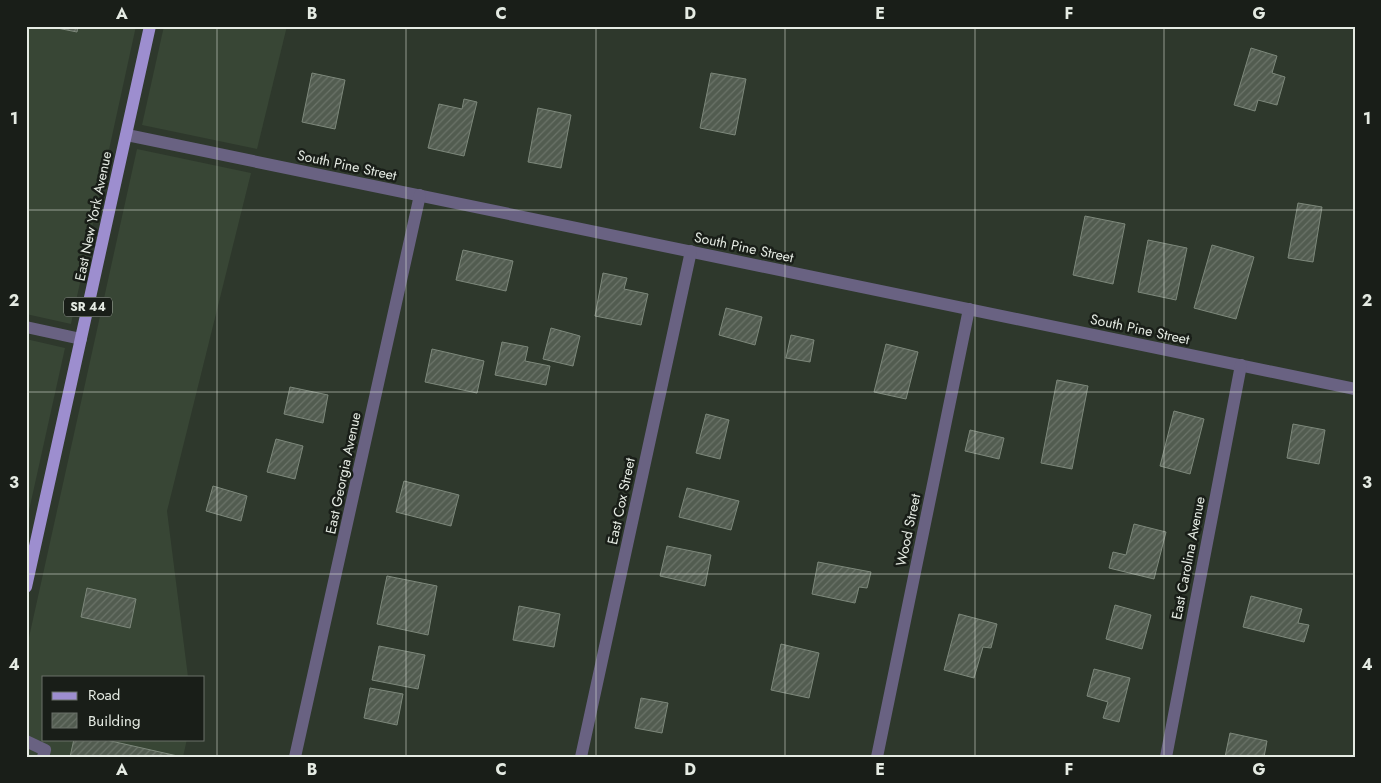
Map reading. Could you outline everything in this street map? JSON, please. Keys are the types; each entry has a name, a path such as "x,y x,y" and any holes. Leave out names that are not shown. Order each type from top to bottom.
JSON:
{"main road":[{"name":"East New York Avenue","path":"26,587 150,26"}],"street":[{"name":"South Pine Street","path":"126,134 1355,389"},
{"name":"East Georgia Avenue","path":"295,757 420,195"},
{"name":"East Cox Street","path":"581,757 691,251"},
{"name":"Wood Street","path":"877,757 969,309"},
{"path":"26,327 81,338"},
{"name":"East Carolina Avenue","path":"1166,757 1240,365"},
{"path":"26,741 45,750 43,757"}],"shaded area":[{"path":"26,26 136,26 71,324 26,314"},
{"path":"164,26 287,26 257,149 142,125"},
{"path":"137,149 251,173 167,511 188,676 42,676 42,740 187,740 183,757 26,757 26,651"},
{"path":"26,339 65,348 26,524"}],"building":[{"path":"47,26 78,26 77,32"},
{"path":"1251,48 1277,56 1272,73 1285,77 1277,105 1258,100 1255,111 1234,105"},
{"path":"312,73 345,80 335,129 302,122"},
{"path":"711,73 746,79 735,135 700,128"},
{"path":"464,99 477,102 464,156 428,148 439,104 462,109"},
{"path":"538,108 571,115 561,168 528,162"},
{"path":"1298,203 1322,207 1313,262 1288,258"},
{"path":"1085,216 1125,224 1113,284 1073,275"},
{"path":"1148,240 1187,248 1176,300 1138,292"},
{"path":"1212,245 1254,257 1236,319 1194,308"},
{"path":"463,250 513,261 506,291 456,280"},
{"path":"603,273 627,278 624,289 648,294 641,325 595,316"},
{"path":"726,308 762,317 755,345 719,335"},
{"path":"551,328 580,336 573,366 543,359"},
{"path":"791,335 814,340 810,362 786,358"},
{"path":"502,342 528,347 525,361 550,366 546,385 495,375"},
{"path":"886,344 918,352 906,399 874,392"},
{"path":"432,349 484,361 477,393 425,382"},
{"path":"1057,380 1088,386 1072,469 1041,463"},
{"path":"290,387 328,395 323,423 284,414"},
{"path":"1174,411 1204,419 1190,474 1160,466"},
{"path":"706,414 729,420 720,459 696,453"},
{"path":"1293,424 1325,430 1319,464 1287,458"},
{"path":"970,430 1004,438 999,459 965,451"},
{"path":"276,439 303,446 295,479 267,472"},
{"path":"404,481 459,495 451,526 396,512"},
{"path":"213,486 247,496 241,521 206,511"},
{"path":"687,488 739,501 731,530 679,517"},
{"path":"1134,524 1166,532 1154,579 1109,568 1113,552 1126,555"},
{"path":"667,546 711,555 705,586 660,576"},
{"path":"818,562 871,572 867,588 859,587 855,603 812,594"},
{"path":"387,576 437,586 428,635 377,624"},
{"path":"87,588 136,599 130,628 81,617"},
{"path":"1251,596 1302,609 1298,623 1309,625 1304,642 1243,627"},
{"path":"1115,605 1151,615 1142,649 1106,639"},
{"path":"519,606 560,614 554,647 513,640"},
{"path":"959,614 997,624 991,648 983,647 974,678 944,670"},
{"path":"781,644 819,653 809,698 771,690"},
{"path":"379,646 425,655 418,689 372,680"},
{"path":"1094,669 1130,678 1119,722 1103,718 1108,702 1087,696"},
{"path":"370,688 403,694 397,725 364,718"},
{"path":"641,698 668,703 662,733 635,728"},
{"path":"1230,733 1267,741 1264,757 1225,757"},
{"path":"74,740 106,740 182,757 70,757"}]}
